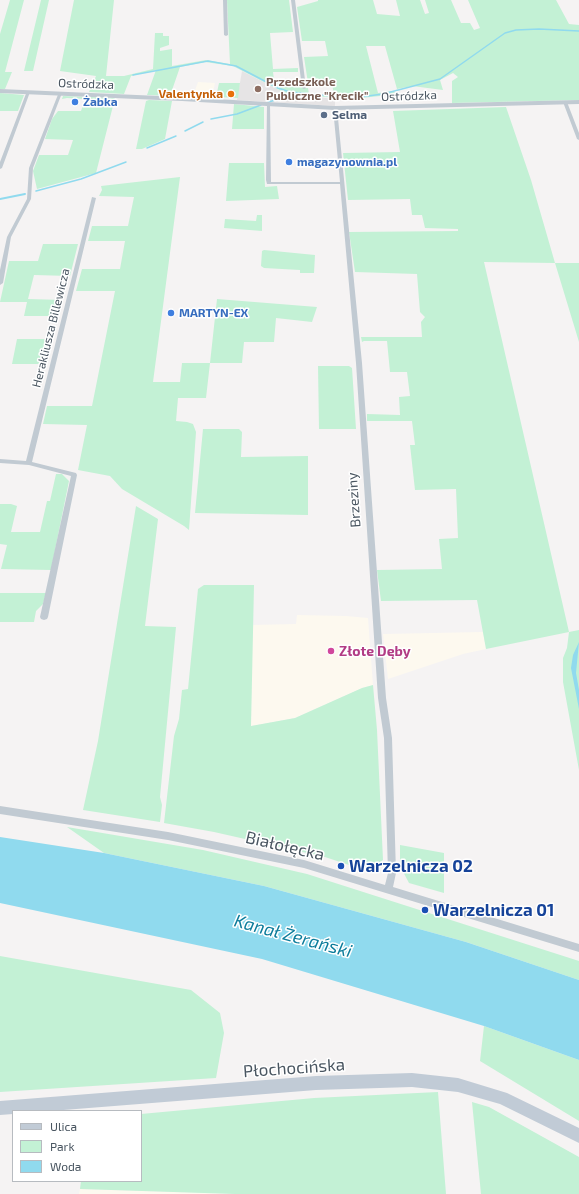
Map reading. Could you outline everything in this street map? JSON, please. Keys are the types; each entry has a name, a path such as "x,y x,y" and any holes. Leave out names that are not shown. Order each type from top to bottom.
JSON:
{"main road":[{"name":"Płochocińska","path":"0,1108 316,1083 412,1080 458,1085 502,1098 579,1136"}],"street":[{"path":"225,0 226,35"},
{"path":"293,0 304,88"},
{"name":"Ostródzka","path":"0,91 335,108 579,102"},
{"path":"0,168 28,92"},
{"path":"0,283 9,237 29,199 31,168 60,94"},
{"path":"565,102 579,139"},
{"path":"268,104 269,183 342,183"},
{"name":"Brzeziny","path":"335,108 359,363 382,698 388,738 392,873 388,889"},
{"name":"Herakliusza Billewicza","path":"29,463 94,198"},
{"path":"0,461 29,463 74,475 44,617"},
{"name":"Białołęcka","path":"0,810 205,843 304,864 579,948"}],"shaded area":[{"name":"Przedszkole Publiczne \"Krecik\"","path":"242,71 287,94 335,99 335,106 237,100"},
{"path":"198,82 215,83 212,97 193,96"},
{"path":"297,615 368,618 373,685 362,688 295,718 251,726 252,625 296,624"},
{"path":"483,632 486,649 463,654 388,679 383,634"},
{"path":"80,1189 235,1194 79,1194"}],"green space":[{"path":"10,0 24,0 5,72 12,72 5,89 0,89 0,34"},
{"path":"41,0 49,0 33,71 24,71"},
{"path":"74,0 114,0 106,76 124,76 153,69 155,33 163,33 163,36 169,36 169,45 160,48 160,51 172,49 172,66 206,60 230,64 227,0 289,0 293,32 270,33 273,69 298,68 298,72 273,72 274,80 299,80 303,88 308,88 309,94 334,96 332,83 308,83 304,57 328,56 325,41 302,41 297,7 318,0 373,0 377,14 400,16 396,0 420,0 425,14 429,13 425,0 451,0 461,23 470,23 474,30 480,28 468,0 556,0 569,24 579,25 579,100 452,103 452,81 458,77 453,73 440,80 443,90 412,86 397,89 385,46 366,46 378,93 393,91 395,93 380,96 352,99 287,94 233,66 205,62 180,67 170,96 147,95 156,70 131,76 124,94 89,92 96,76 60,71"},
{"path":"219,83 240,83 238,98 216,97"},
{"path":"0,93 24,95 18,111 0,111"},
{"path":"63,96 115,98 96,173 37,189 33,171 39,155 68,155 73,140 45,139 52,119 58,111 81,111 85,99 62,99"},
{"path":"146,101 172,101 165,139 142,149 136,149"},
{"path":"234,104 264,107 264,129 232,129"},
{"path":"506,107 531,180 555,263 484,262 569,632 486,649 477,600 381,601 377,570 442,569 439,539 458,538 456,489 415,490 410,445 415,445 412,421 367,421 367,414 400,415 399,397 410,396 407,372 390,372 387,341 362,342 361,337 422,337 421,322 425,317 420,312 417,274 355,272 349,232 458,231 458,229 425,228 422,215 412,215 410,199 348,200 343,153 400,152 393,111"},
{"path":"229,163 264,163 265,187 277,186 279,199 226,201"},
{"path":"180,177 153,382 180,382 182,363 210,363 206,398 178,398 176,421 193,424 196,432 189,530 122,489 110,476 78,470 87,425 43,424 47,406 92,406 115,291 76,291 82,269 120,269 125,241 88,241 92,226 128,226 134,197 99,196 102,190 101,186"},
{"path":"257,215 262,215 262,231 224,228 225,219 256,221"},
{"path":"43,244 78,244 70,276 34,275 28,299 63,300 59,316 24,316 27,302 0,302 9,261 38,261"},
{"path":"262,251 315,255 314,273 300,273 300,270 264,268 261,266"},
{"path":"555,263 579,263 579,342"},
{"path":"217,299 317,307 312,322 276,318 274,342 244,342 242,363 210,363"},
{"path":"17,339 53,339 47,364 12,364"},
{"path":"318,366 349,366 352,368 356,429 319,429"},
{"path":"203,429 239,429 242,432 241,457 308,456 308,515 195,513"},
{"path":"56,474 62,474 69,481 51,570 1,569 7,545 0,544 0,504 11,504 17,506 11,532 40,532 47,501 50,501"},
{"path":"136,506 158,519 145,626 176,627 160,797 162,805 160,822 83,810 98,741"},
{"path":"204,585 254,585 251,726 295,718 362,688 373,685 377,730 383,860 367,871 325,857 214,832 164,823 174,736 179,719 182,690 188,689 198,589"},
{"path":"0,593 46,593 43,604 36,611 34,622 0,622"},
{"path":"579,630 579,770 563,682 563,658 567,648 569,632"},
{"path":"67,827 203,850 307,874 579,961 579,980 466,942 264,886 104,853"},
{"path":"400,845 444,853 444,893 409,883 400,866"},
{"path":"0,956 191,990 220,1013 224,1033 216,1078 0,1092"},
{"path":"484,1026 579,1060 579,1121 480,1061"},
{"path":"438,1092 446,1194 235,1194 80,1189 81,1182 142,1182 142,1114 314,1098"},
{"path":"472,1102 489,1107 579,1157 579,1194 481,1194"}],"water":[{"path":"579,642 576,673 579,690 579,709 571,668 573,655"},
{"name":"Kanał Żerański","path":"0,837 104,853 264,886 466,942 579,980 579,1060 484,1026 262,959 0,903"}],"waterway":[{"path":"133,75 208,61 236,66 278,88 290,92 352,98 383,94 440,79 505,33 516,30 539,29 579,31"},
{"path":"281,98 292,93"},
{"path":"266,103 275,100"},
{"path":"211,119 237,114 261,105"},
{"path":"185,131 203,122"},
{"path":"147,148 176,136"},
{"path":"36,191 81,179 126,162"},
{"path":"0,199 25,194"}],"place":[{"name":"Przedszkole Publiczne \"Krecik\"","path":"258,89"},
{"name":"Valentynka","path":"231,94"},
{"name":"Żabka","path":"75,102"},
{"name":"Selma","path":"324,115"},
{"name":"magazynownia.pl","path":"289,162"},
{"name":"MARTYN-EX","path":"171,313"},
{"name":"Złote Dęby","path":"331,651"},
{"name":"Warzelnicza 02","path":"341,866"},
{"name":"Warzelnicza 01","path":"425,910"}]}
